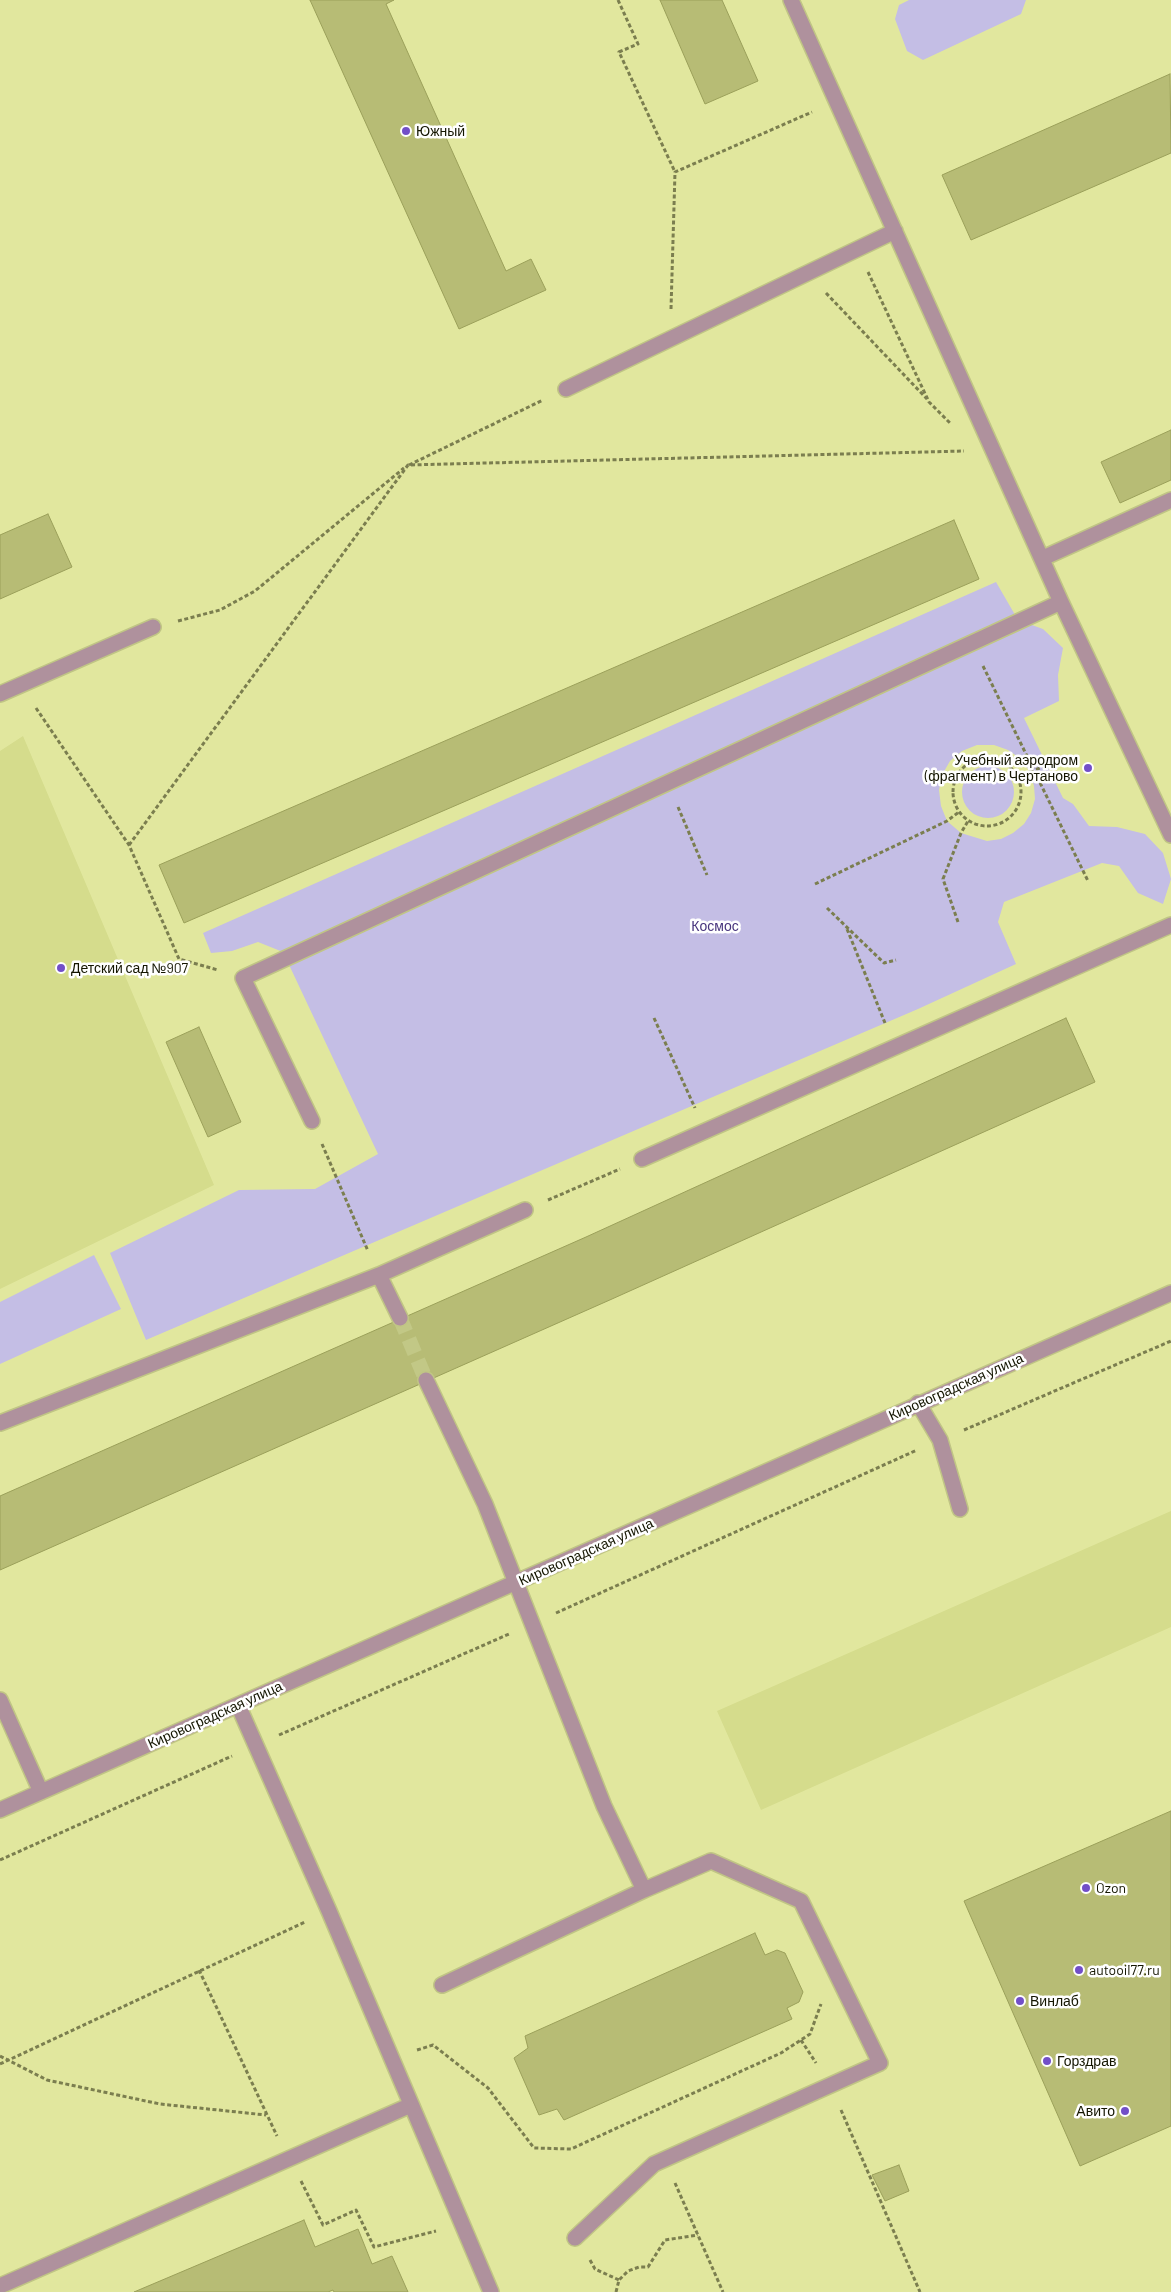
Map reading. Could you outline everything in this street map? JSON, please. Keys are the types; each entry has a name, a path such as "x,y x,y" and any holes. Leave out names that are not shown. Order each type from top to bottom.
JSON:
{"street":[{"path":"791,0 1043,558 1061,602 1171,835"},
{"path":"566,389 895,232"},
{"path":"1043,558 1171,500"},
{"path":"312,1121 243,978 1061,602"},
{"path":"0,694 153,627"},
{"path":"642,1159 1171,926"},
{"path":"0,1423 379,1275 525,1210"},
{"path":"379,1275 400,1318"},
{"name":"Кировоградская улица","path":"0,1810 517,1584 918,1403 1171,1293"},
{"path":"426,1380 485,1504 604,1806 644,1890"},
{"path":"918,1403 940,1440 960,1509"},
{"path":"0,1700 41,1792"},
{"path":"238,1705 464,2224 491,2292"},
{"path":"442,1985 644,1890 711,1861 801,1901 880,2063 654,2164 575,2238"},
{"path":"0,2286 411,2105"}],"path":[{"path":"618,0 638,44 619,52 675,172 671,340"},
{"path":"675,172 837,101"},
{"path":"808,273 929,402"},
{"path":"153,627 220,610 255,591 408,465 566,389"},
{"path":"408,465 994,451"},
{"path":"129,845 408,465"},
{"path":"971,643 1032,772 1088,881"},
{"path":"20,685 129,845 179,959 243,978"},
{"path":"983,758 993,758 1011,767 1017,775 1021,786 1018,808 1011,817 1001,824 990,827 978,826 968,821 959,812 954,803 955,783 958,774 965,766 983,758"},
{"path":"1017,775 1032,772 1047,765"},
{"path":"667,783 707,875"},
{"path":"815,884 947,821 959,812"},
{"path":"958,922 943,879 961,833 968,821"},
{"path":"827,908 884,963 896,960"},
{"path":"847,929 895,1047"},
{"path":"654,1018 706,1131"},
{"path":"312,1121 379,1275"},
{"path":"525,1210 642,1159"},
{"path":"0,1860 532,1624 940,1440 1171,1341"},
{"path":"0,2064 329,1911"},
{"path":"199,1970 266,2115 290,2158 323,2225 356,2210 374,2247 464,2224"},
{"path":"433,2045 488,2088 534,2148 571,2149 781,2053 810,2034 824,1997"},
{"path":"801,2040 830,2084 920,2292"},
{"path":"0,2056 6,2061 47,2080 160,2104 266,2115"},
{"path":"665,2159 723,2292"},
{"path":"616,2292 620,2280 628,2271 648,2267 664,2240 698,2234"},
{"path":"575,2238 595,2269 620,2280"}],"shaded area":[{"name":"Детский сад №907","path":"23,736 214,1185 0,1289 0,751"},
{"path":"1171,1511 1171,1627 761,1810 717,1711"}],"green space":[{"path":"909,0 1026,0 1021,14 923,60 907,51 895,19 899,5"},
{"name":"Космос","path":"996,582 1018,620 1043,629 1063,648 1058,675 1059,701 1024,718 1063,798 1073,804 1089,826 1117,827 1145,834 1163,853 1171,879 1163,904 1138,893 1119,866 1102,863 1004,902 998,922 1016,964 918,1009 146,1340 110,1253 239,1190 315,1189 378,1154 283,952 258,942 232,951 211,953 203,933","holes":["977,745 994,745 1008,750 1021,759 1030,772 1035,799 1031,813 1024,824 1013,833 1001,839 987,841 961,833 947,821 941,806 939,790 942,775 950,761 962,751"]},
{"path":"988,766 1002,770 1010,778 1014,792 1010,806 1002,814 988,818 974,814 966,806 962,792 966,778 974,770"},
{"path":"94,1255 121,1309 0,1364 0,1302"}],"building":[{"name":"Южный","path":"310,0 394,0 386,4 506,271 531,259 546,290 459,329"},
{"path":"660,0 722,0 758,81 705,104"},
{"path":"1170,74 1171,153 971,240 942,175"},
{"path":"1171,430 1171,480 1120,503 1101,462"},
{"path":"48,514 72,567 0,599 0,535"},
{"path":"954,520 979,579 184,923 159,865"},
{"path":"1066,1018 1095,1082 612,1299 0,1570 0,1496 586,1237"},
{"path":"199,1027 241,1122 208,1137 166,1042"},
{"path":"1171,1811 1171,2126 1080,2166 964,1901"},
{"path":"755,1933 765,1955 777,1950 785,1953 803,1992 799,2002 787,2008 792,2019 564,2120 557,2109 539,2115 514,2058 528,2048 525,2036"},
{"path":"899,2165 909,2191 885,2201 872,2175"},
{"path":"304,2220 315,2247 358,2229 372,2264 392,2256 408,2292 334,2292 333,2290 328,2292 134,2292"}],"tunnel":[{"path":"400,1318 426,1380"}],"place":[{"name":"Южный","path":"406,131"},
{"name":"Учебный аэродром (фрагмент) в Чертаново","path":"1088,768"},
{"name":"Детский сад №907","path":"61,968"},
{"name":"Ozon","path":"1086,1888"},
{"name":"autooil77.ru","path":"1079,1970"},
{"name":"Винлаб","path":"1020,2001"},
{"name":"Горздрав","path":"1047,2061"},
{"name":"Авито","path":"1125,2111"}]}
